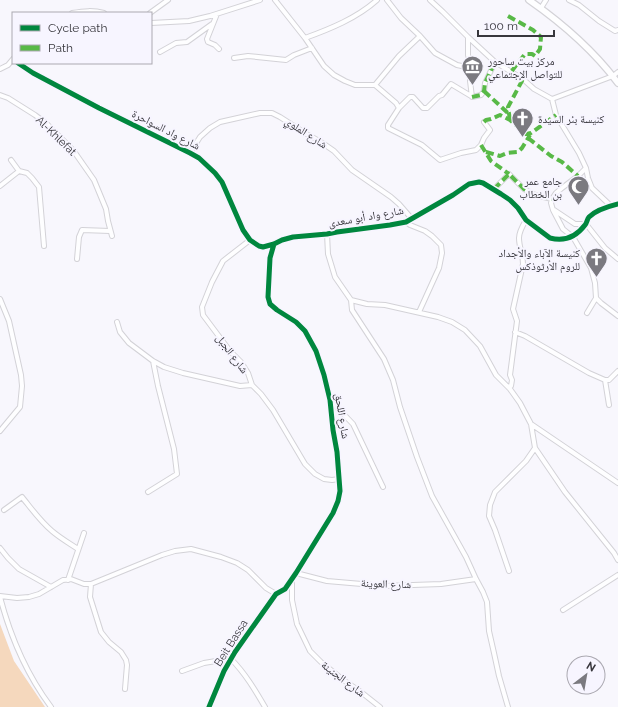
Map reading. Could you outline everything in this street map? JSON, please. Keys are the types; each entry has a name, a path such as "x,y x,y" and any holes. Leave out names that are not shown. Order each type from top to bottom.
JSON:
{"main road":[{"path":"529,0 569,31 595,56 618,83"}],"street":[{"path":"151,12 168,0"},
{"path":"152,23 189,21 217,14 260,0"},
{"path":"275,0 305,38 324,66 334,75 355,85 375,85 396,103 399,108"},
{"path":"305,38 355,16 377,0"},
{"path":"387,0 401,18 435,53 452,63 471,68"},
{"path":"430,0 495,62 523,79 534,89 552,99 556,115 580,153 592,188 611,206"},
{"path":"541,8 546,0"},
{"path":"569,0 579,5 599,21 615,31 618,30"},
{"path":"77,12 98,12"},
{"path":"217,14 207,39 208,42 215,45 219,49"},
{"path":"160,52 176,43 187,42 212,24"},
{"path":"375,85 399,56 420,36"},
{"path":"468,37 472,97"},
{"path":"234,58 248,56 286,60 312,48"},
{"path":"0,70 12,60"},
{"path":"484,122 490,130 481,145 476,150 440,160 422,145 388,128 388,125 399,108 410,97 413,97 423,108 427,108 439,96 442,95 451,84 472,97 481,95 495,62"},
{"name":"شارع واد السواحرة","path":"20,64 39,77 190,153 208,166 222,182 243,230 250,240"},
{"path":"552,99 612,76 618,72"},
{"name":"Al-Khlefat","path":"0,95 8,98 47,124 73,150 94,180 106,209 112,236"},
{"name":"شارع الملوي","path":"190,153 200,137 220,122 260,113 272,113 334,151 352,170 391,197 412,219"},
{"path":"11,160 19,171 27,173 39,187 44,246"},
{"path":"586,168 562,188 552,199 551,203 563,229 573,237 591,268 595,283 596,298 587,313"},
{"path":"0,186 19,171"},
{"path":"494,189 508,174 524,189 552,199"},
{"name":"شارع واد أبو سعدى","path":"274,244 294,237 390,226 406,222 453,196 469,184 480,182 494,189 510,200 518,208 526,220 550,238 557,240 573,237"},
{"path":"573,237 586,224 590,216 600,210 618,204"},
{"path":"553,210 575,224 586,224"},
{"path":"508,387 510,386 517,320 513,309 524,264 519,239 526,220"},
{"path":"406,222 425,231 441,245 442,252 439,268 419,312"},
{"path":"586,224 605,248 618,259"},
{"path":"77,260 78,237 82,230 110,231"},
{"path":"327,234 328,254 335,277 352,300 352,310 384,359 393,380 400,407 417,458 432,496 466,557 487,602 489,631 499,676 508,707"},
{"path":"250,240 263,247 274,244"},
{"name":"شارع الجبل","path":"117,322 120,332 129,343 152,361 164,368 240,386 252,385 248,372 203,315 202,307 212,282 223,261 250,240"},
{"name":"شارع اللحق","path":"274,244 270,258 268,297 270,304 296,322 305,331 316,351 330,400 337,452 340,491 333,513 296,574 285,589 276,594"},
{"path":"596,298 618,316"},
{"path":"0,299 9,321 22,386 20,407 0,430"},
{"path":"352,300 367,304 385,305 438,317 452,322 465,330 480,346 496,375 508,387 520,403 531,424 535,448 565,492 618,560"},
{"path":"515,332 525,336 589,373 605,380 609,380 618,371"},
{"path":"148,492 177,474 174,449 152,361"},
{"path":"500,379 510,379"},
{"path":"510,379 514,394"},
{"path":"605,380 609,405"},
{"path":"252,385 273,410 305,464 314,474 324,479 339,479"},
{"path":"330,400 353,424 383,487"},
{"path":"531,424 618,483"},
{"path":"509,571 489,516 490,505 495,492 526,461 535,448"},
{"path":"4,510 22,497 50,530 78,549"},
{"path":"68,580 84,533"},
{"path":"0,548 19,569 51,587"},
{"path":"51,707 30,674 6,620 0,596 17,598 29,597 39,594 63,580 91,584 162,555 175,551 191,549 237,563 248,570 266,588 276,594"},
{"name":"شارع العوينة","path":"296,574 327,581 385,586 440,584 476,579"},
{"path":"564,610 618,576"},
{"name":"شارع الجنينة","path":"292,579 292,600 297,624 310,650 321,662 380,707"},
{"path":"91,584 90,597 100,632 121,652 126,660 125,688"},
{"name":"Beit Bassa","path":"209,707 224,671 231,659 276,594"},
{"path":"182,671 204,663 231,659 246,677 265,707"}],"shaded area":[{"path":"0,624 14,661 45,707 0,707"}],"marked path":[{"path":"508,16 533,30 541,37 540,49 535,56 532,54 525,54 511,72"},
{"path":"472,97 481,95 484,91 485,83 495,62"},
{"path":"510,120 508,107 523,79"},
{"path":"484,91 509,114"},
{"path":"484,122 500,115 510,120 526,134 531,133 556,115"},
{"path":"486,152 500,156 507,153 518,152 530,135"},
{"path":"528,138 551,156 562,162 578,176"},
{"path":"481,145 491,161 509,174"},
{"path":"494,189 509,174 524,189 535,195 552,199"}],"cycle path":[{"path":"20,64 33,73 99,108 199,158 222,182 243,230 250,240 263,247 293,237 327,234 406,222 469,184 479,182 510,200 518,208 526,220 550,238 555,239 570,238 582,229 588,218 592,215 603,209 618,204"},
{"path":"209,707 224,671 235,652 276,594 285,589 296,573 333,513 340,491 337,452 330,400 316,351 305,331 296,322 270,304 268,297 270,258 274,244"}],"place":[{"name":"مركز بيت ساحور للتواصل الإجتماعي","path":"473,86"},
{"name":"كنيسة بئر السيدة","path":"522,138"},
{"name":"جامع عمر بن الخطاب","path":"578,206"},
{"name":"كنيسة الآباء والأجداد للروم الأرثوذكس","path":"596,278"}]}
